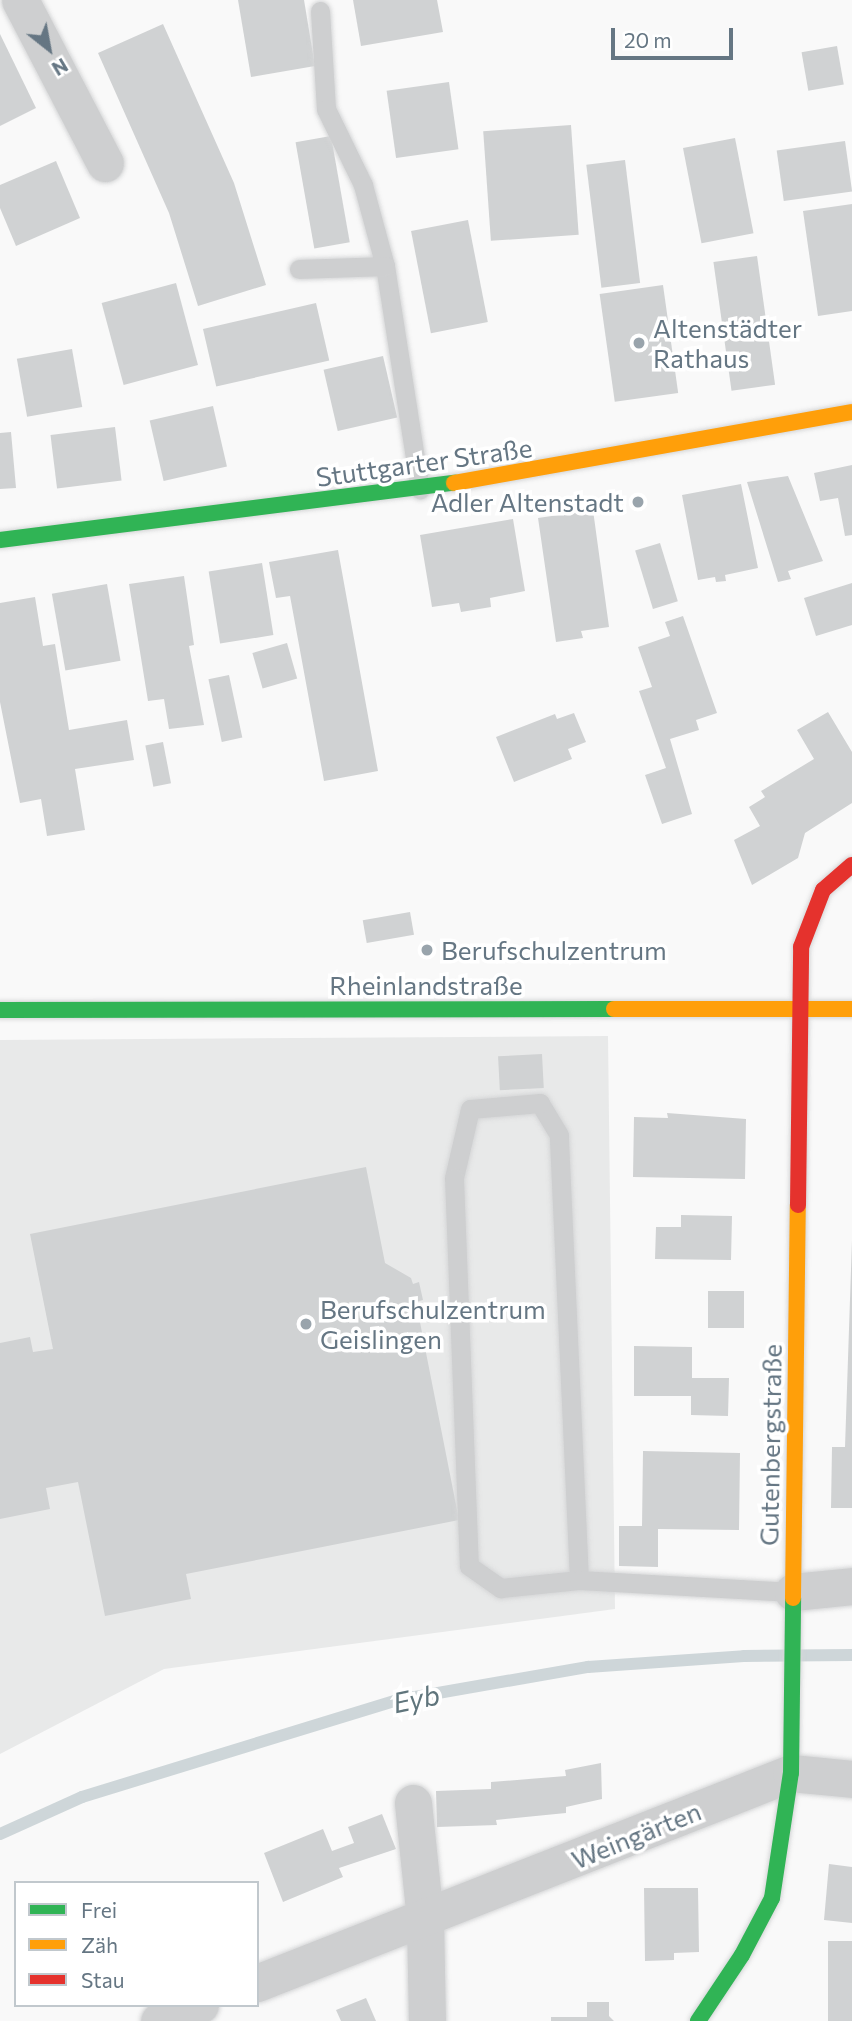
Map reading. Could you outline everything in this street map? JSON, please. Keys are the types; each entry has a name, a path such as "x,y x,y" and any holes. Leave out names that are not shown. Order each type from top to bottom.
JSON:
{"main road":[{"name":"Stuttgarter Straße","path":"0,540 420,489 852,412"},
{"name":"Gutenbergstraße","path":"698,2021 742,1955 772,1898 791,1773 801,947 823,890 852,865"},
{"name":"Rheinlandstraße","path":"0,1010 852,1009"}],"street":[{"path":"20,0 105,163"},
{"path":"793,1605 852,1586"},
{"name":"Weingärten","path":"259,1982 791,1773 852,1779"},
{"path":"413,1803 425,1919 427,2021"},
{"path":"159,2021 195,2007"}],"lane":[{"path":"320,11 326,109 363,185 385,266 420,489"},
{"path":"299,269 385,266"},
{"path":"579,1580 559,1135 540,1103 470,1109 454,1178 469,1566 501,1588 579,1580 793,1605"}],"shaded area":[{"name":"Berufschulzentrum Geislingen","path":"608,1036 615,1609 164,1669 0,1754 0,1040"}],"building":[{"path":"238,0 304,0 315,66 251,77"},
{"path":"353,0 437,0 443,32 361,46"},
{"path":"163,24 234,183 266,285 198,306 169,213 98,53"},
{"path":"0,34 36,108 0,126"},
{"path":"837,46 844,84 808,91 802,52"},
{"path":"449,82 458,149 396,158 387,91"},
{"path":"571,125 579,235 491,241 483,131"},
{"path":"331,136 350,242 314,249 296,142"},
{"path":"735,138 754,233 701,243 683,148"},
{"path":"845,141 852,192 784,201 777,151"},
{"path":"625,160 640,283 601,288 586,165"},
{"path":"56,161 80,218 16,246 0,208 0,185"},
{"path":"852,204 852,311 818,316 803,211"},
{"path":"468,220 488,322 431,333 411,231"},
{"path":"757,256 775,385 732,391 713,262"},
{"path":"176,283 198,365 124,385 102,303"},
{"name":"Altenstädter Rathaus","path":"663,285 678,393 615,402 600,294"},
{"path":"316,303 329,360 216,387 203,329"},
{"path":"72,349 82,407 27,417 17,359"},
{"path":"383,356 397,417 338,431 324,370"},
{"path":"213,406 227,466 164,481 150,421"},
{"path":"115,427 122,481 57,489 50,435"},
{"path":"11,432 16,488 0,489 0,433"},
{"path":"852,465 852,535 845,536 838,498 820,501 814,473"},
{"path":"788,476 823,561 788,571 791,579 778,582 747,482"},
{"path":"741,484 758,568 725,575 726,581 716,582 715,577 698,580 682,495"},
{"path":"593,510 609,627 581,631 583,638 556,642 538,518"},
{"path":"513,519 525,591 490,598 491,607 461,612 459,603 432,607 420,535"},
{"path":"660,543 678,601 653,609 635,551"},
{"path":"338,550 378,771 324,781 290,596 276,598 269,562"},
{"path":"262,563 273,635 220,644 209,571"},
{"path":"184,576 194,645 189,646 204,725 169,729 164,699 148,701 129,584"},
{"path":"852,583 852,625 816,636 804,598"},
{"path":"107,584 121,661 65,671 52,594"},
{"path":"35,597 43,646 55,644 69,730 127,720 134,760 75,769 85,830 47,836 41,799 20,803 0,702 0,603"},
{"path":"683,616 717,713 696,720 699,730 670,739 692,814 662,824 645,775 666,768 639,691 652,687 638,647 670,636 665,622"},
{"path":"287,643 297,679 263,688 252,653"},
{"path":"229,675 242,738 222,742 208,679"},
{"path":"828,712 852,752 852,803 805,833 798,858 752,885 734,840 760,826 749,807 765,797 761,791 814,759 797,730"},
{"path":"574,713 586,742 568,749 572,759 514,782 496,737 555,714 557,719"},
{"path":"163,742 171,783 153,787 145,745"},
{"path":"410,912 414,935 367,943 363,920"},
{"path":"542,1054 544,1088 500,1090 498,1056"},
{"path":"667,1113 746,1119 745,1179 633,1177 634,1117 668,1118"},
{"path":"366,1167 385,1263 411,1278 413,1284 419,1282 423,1300 416,1302 459,1520 186,1574 191,1599 105,1616 78,1482 46,1488 50,1509 0,1519 0,1343 30,1337 33,1352 53,1349 30,1234"},
{"path":"681,1215 732,1216 731,1260 655,1259 656,1227 681,1227"},
{"path":"852,1240 852,1508 831,1508 832,1447 845,1447"},
{"path":"708,1291 744,1291 744,1328 708,1328"},
{"path":"634,1346 692,1347 692,1378 729,1378 728,1416 691,1415 691,1396 634,1396"},
{"path":"643,1451 740,1453 739,1530 658,1529 658,1567 619,1566 619,1526 642,1526"},
{"path":"601,1763 602,1799 566,1807 566,1813 496,1820 497,1825 437,1827 436,1791 491,1789 491,1782 566,1776 565,1770"},
{"path":"382,1814 396,1849 339,1868 343,1877 283,1902 264,1853 323,1829 332,1851 354,1843 348,1827"},
{"path":"829,1864 852,1867 852,1923 824,1920"},
{"path":"644,1888 698,1888 699,1952 674,1953 674,1960 645,1961"},
{"path":"828,1941 852,1941 852,2021 828,2021"},
{"path":"366,1998 376,2021 341,2021 336,2010"},
{"path":"587,2002 609,2002 609,2016 614,2021 551,2021 551,2017 587,2017"}],"waterway":[{"name":"Eyb","path":"0,1834 82,1797 398,1700 588,1667 744,1656 852,1655"}],"traffic: fast":[{"path":"0,540 454,483"},
{"path":"0,1010 614,1009"},
{"path":"698,2021 742,1955 772,1898 791,1773 793,1598"}],"traffic: slow":[{"path":"454,483 852,412"},
{"path":"614,1009 852,1009"},
{"path":"793,1598 798,1205"}],"traffic: jam":[{"path":"798,1205 801,947 823,890 852,865"}],"place":[{"name":"Altenstädter Rathaus","path":"639,343"},
{"name":"Adler Altenstadt","path":"638,502"},
{"name":"Berufschulzentrum","path":"427,950"},
{"name":"Berufschulzentrum Geislingen","path":"306,1324"}]}
